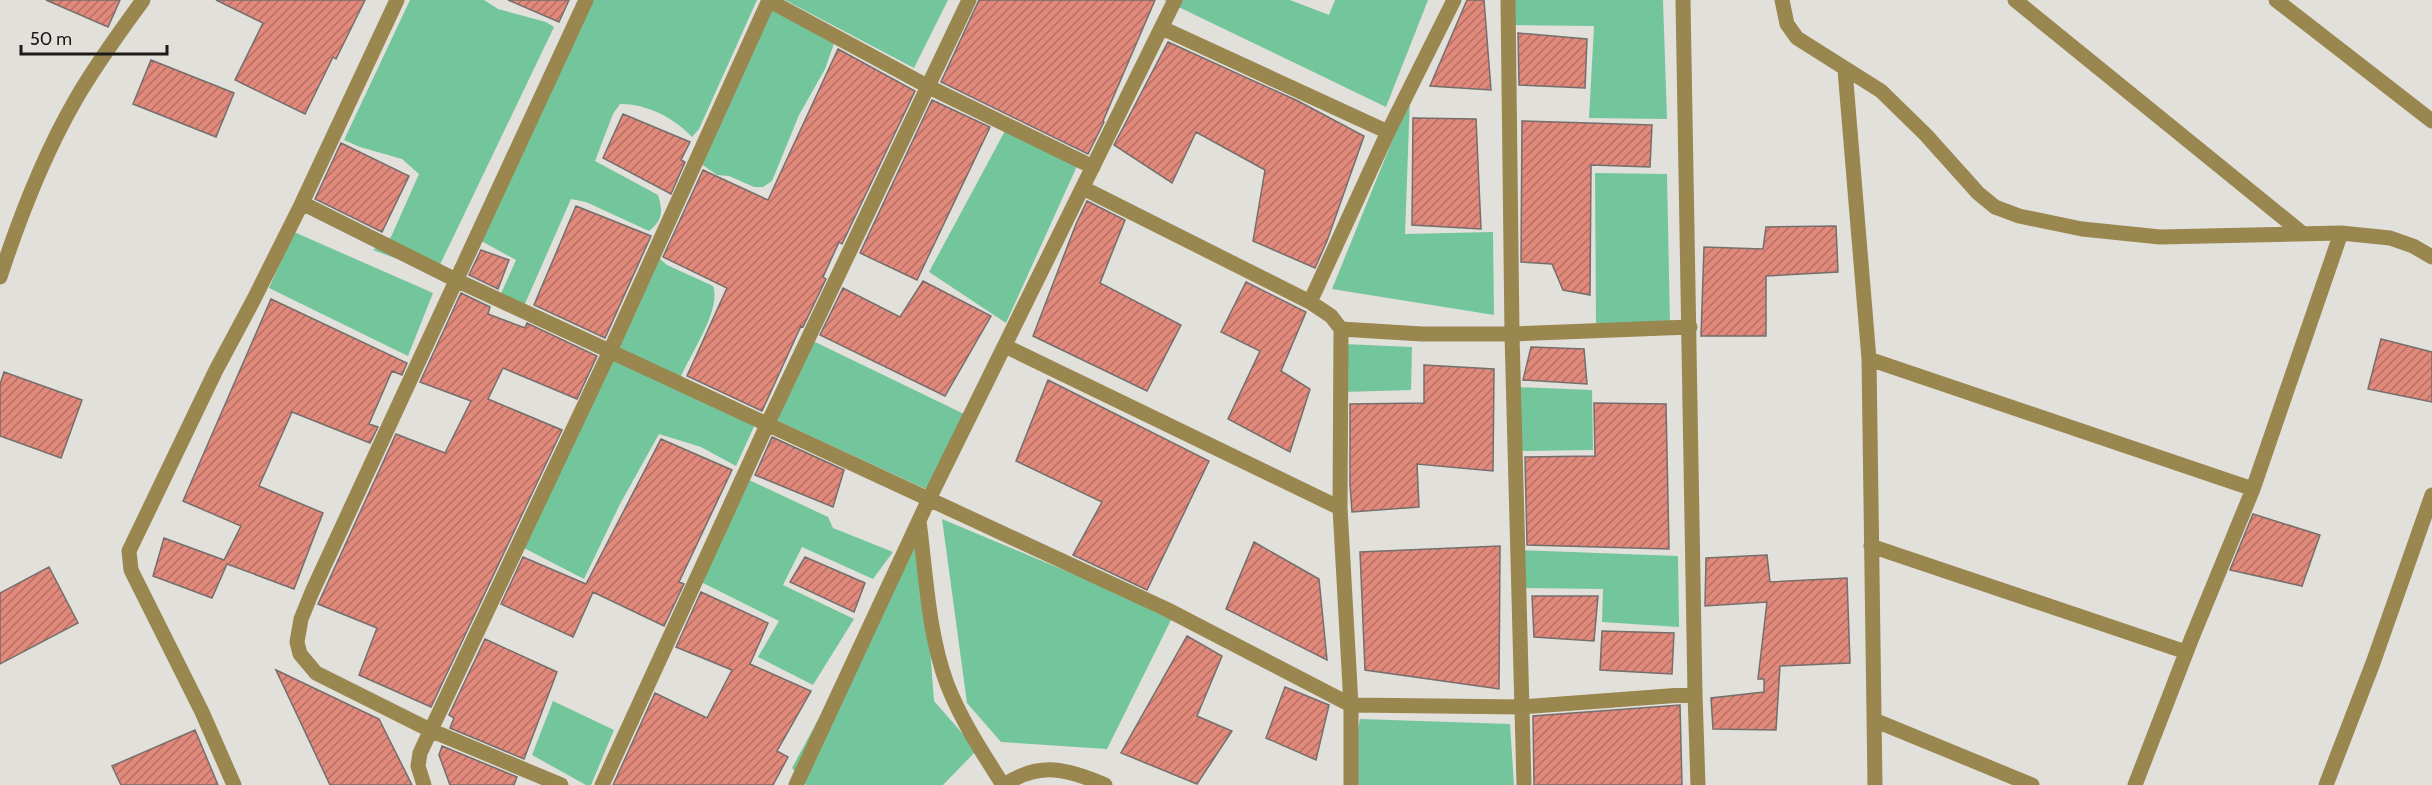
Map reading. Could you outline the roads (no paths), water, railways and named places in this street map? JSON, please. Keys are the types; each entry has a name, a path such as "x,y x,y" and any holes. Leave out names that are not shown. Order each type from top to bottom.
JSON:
{"street":[{"path":"0,277 42,165 76,99 108,49 144,0"},
{"path":"234,785 202,712 130,570 129,551 216,370 302,203 397,0"},
{"path":"561,785 430,730 316,673 300,654 298,631 312,592 586,0"},
{"path":"424,785 419,760 430,730 610,351 768,0 929,87 1093,167"},
{"path":"602,785 767,425 969,0"},
{"path":"796,785 929,499 1175,0"},
{"path":"1310,302 1388,132 1454,0"},
{"path":"1508,0 1512,334 1524,785"},
{"path":"1683,0 1698,785"},
{"path":"1782,0 1787,24 1797,38 1881,91 1926,135 1978,193 1995,207 2019,216 2082,229 2160,237 2341,233 2390,238 2413,246 2432,257"},
{"path":"2015,0 2302,233"},
{"path":"2276,0 2432,121"},
{"path":"1162,28 1388,132"},
{"path":"1845,70 1869,359 1875,785"},
{"path":"1083,188 1310,302 1331,316 1341,329 1340,508 1351,705 1352,785"},
{"path":"302,203 456,280 1166,609 1351,705 1522,707 1695,694"},
{"path":"2135,785 2186,652 2253,489 2341,233"},
{"path":"1341,329 1422,334 1512,334 1690,327"},
{"path":"1005,346 1340,508"},
{"path":"1869,359 2253,489"},
{"path":"2326,785 2373,663 2432,495"},
{"path":"919,521 934,637 946,681 967,727 1003,785 1018,775 1044,770 1077,773 1105,785"},
{"path":"1871,546 2186,652"},
{"path":"1874,720 2032,785"}]}
